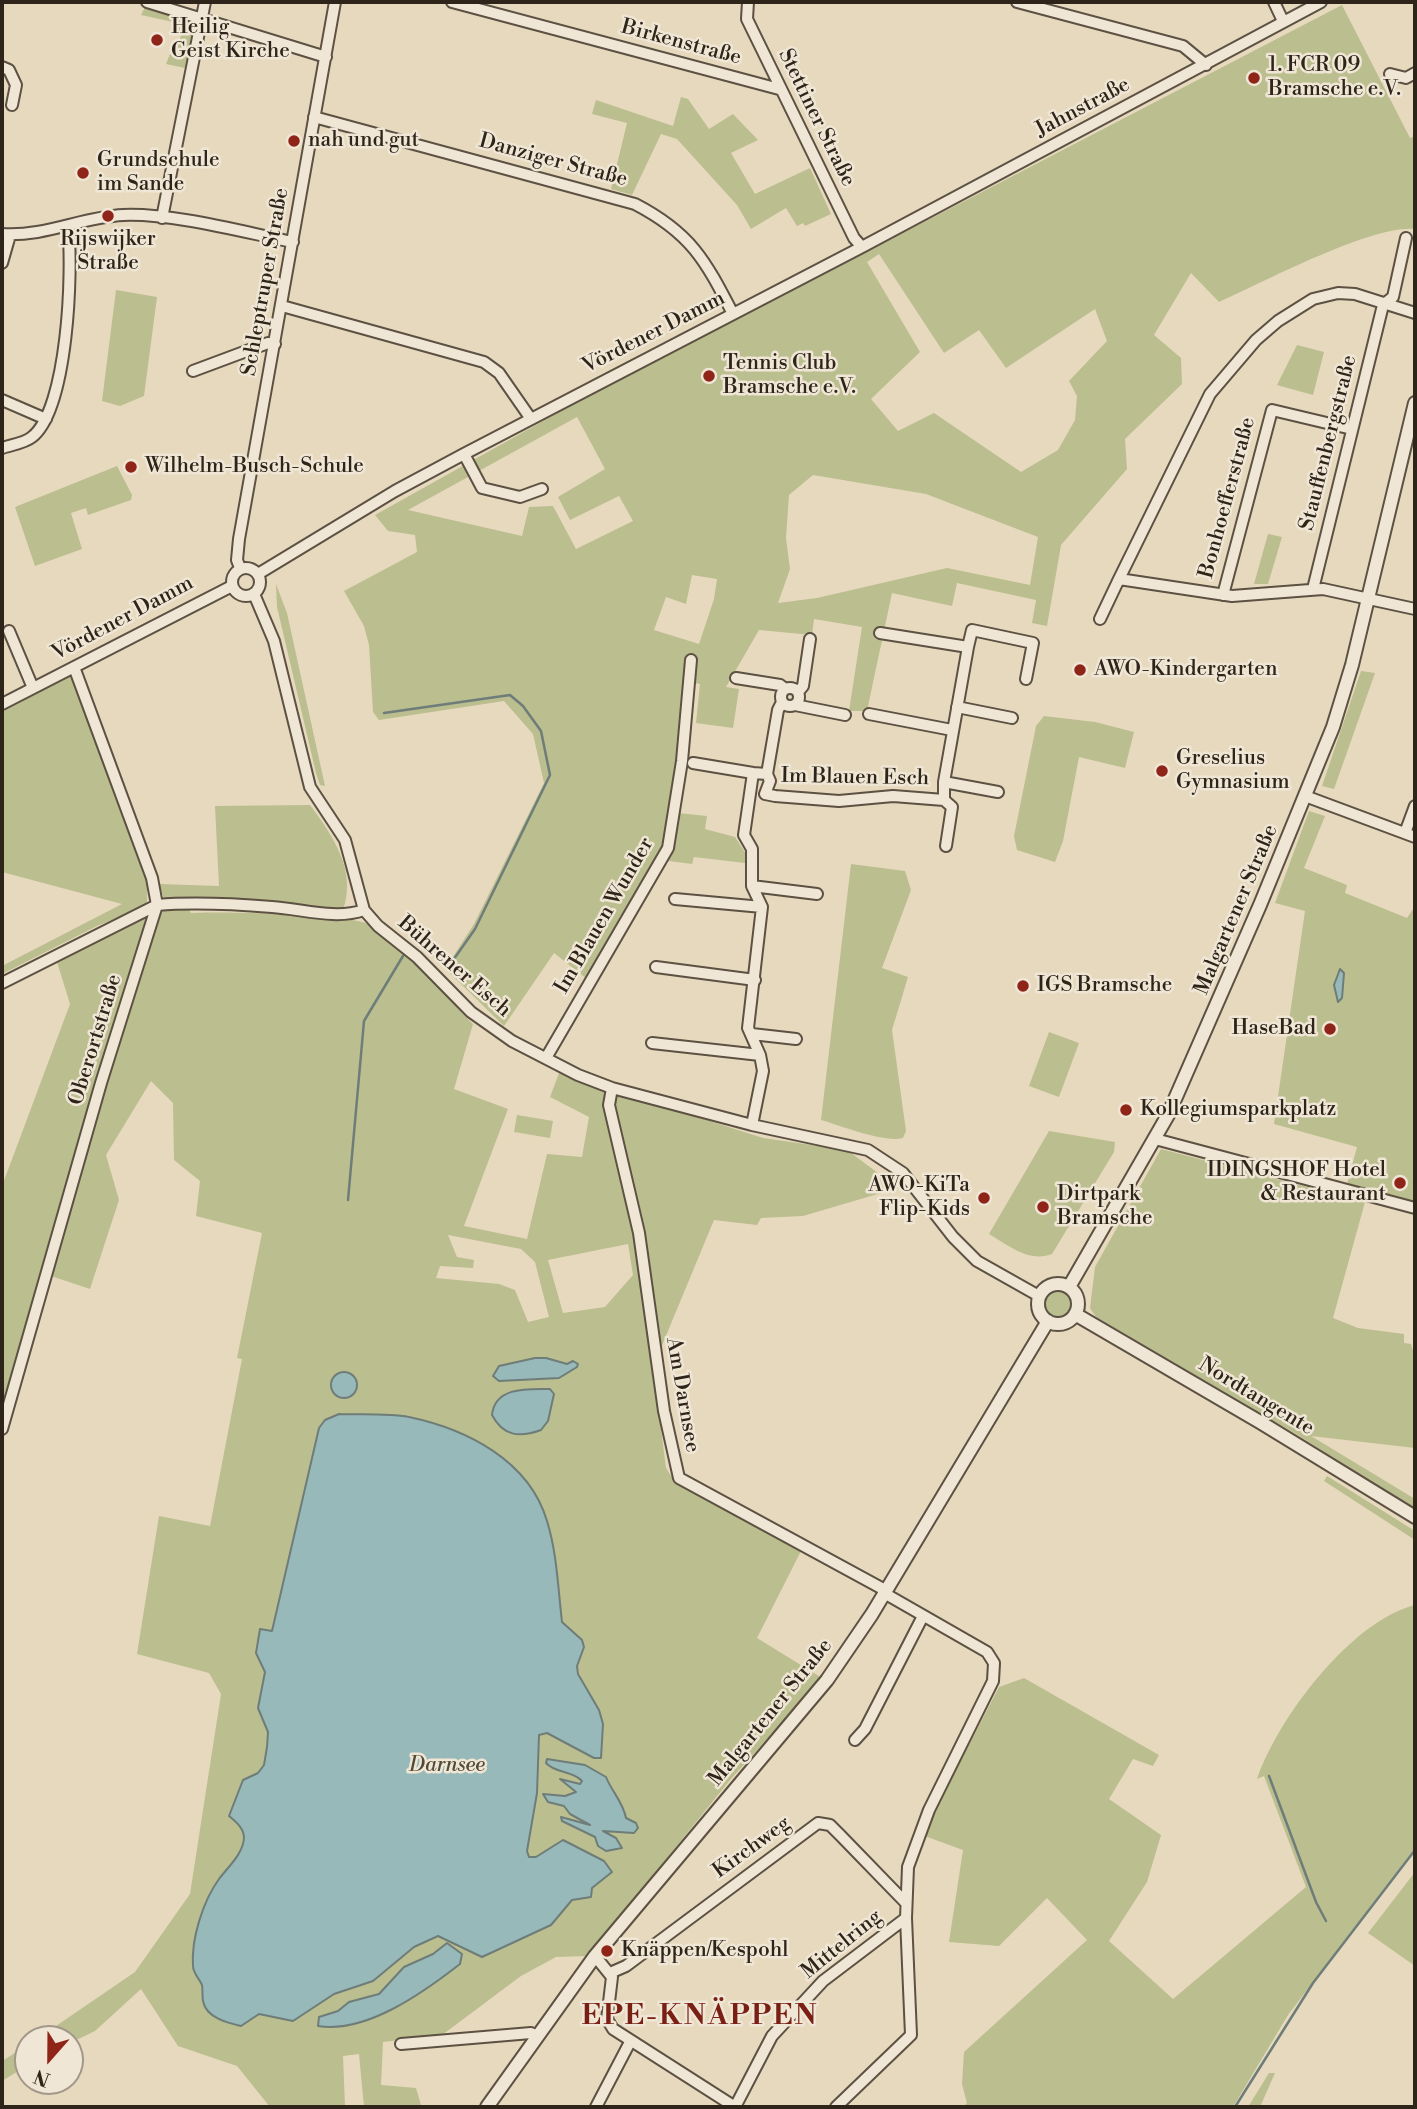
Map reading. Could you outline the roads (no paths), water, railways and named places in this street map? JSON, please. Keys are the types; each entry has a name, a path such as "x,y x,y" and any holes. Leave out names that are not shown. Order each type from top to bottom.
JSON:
{"street":[{"path":"147,2 326,57"},
{"path":"162,218 205,2"},
{"name":"Schleptruper Straße","path":"240,568 237,550 335,2"},
{"name":"Birkenstraße","path":"452,2 779,89"},
{"name":"Stettiner Straße","path":"748,2 747,19 779,89 854,238 862,247"},
{"path":"1017,2 1182,46 1206,65"},
{"path":"1063,14 1067,2"},
{"path":"1274,2 1283,21"},
{"name":"Jahnstraße","path":"862,247 1321,2"},
{"path":"2,68 9,70 16,85 12,105"},
{"path":"1391,74 1406,78 1415,73"},
{"name":"Danziger Straße","path":"314,117 635,204 668,224 696,247 733,314"},
{"path":"2,263 6,234 68,227 108,216 162,218 293,242"},
{"path":"2,448 32,437 46,419 57,393 72,262 68,227"},
{"name":"Stauffenbergstraße","path":"1314,589 1383,305 1393,297 1406,239"},
{"name":"Vördener Damm","path":"258,574 395,491 862,247"},
{"path":"1100,619 1210,394 1237,358 1278,321 1313,299 1338,293 1364,297 1415,313"},
{"path":"282,306 484,362 499,373 531,419"},
{"path":"193,371 268,343 275,344"},
{"path":"2,400 46,419"},
{"name":"Malgartener Straße","path":"1069,1287 1155,1139 1202,1040 1333,727 1415,403"},
{"name":"Bonhoefferstraße","path":"1223,595 1272,410 1352,429"},
{"path":"464,454 482,488 520,497 542,489"},
{"path":"240,568 252,569 258,574 260,583 254,594 241,595 232,586 234,574 240,568"},
{"path":"1119,579 1223,595 1272,594 1314,589 1415,609"},
{"name":"Vördener Damm","path":"2,704 232,586"},
{"name":"Bührener Esch","path":"254,594 274,640 310,787 345,840 364,909 372,920 417,957 481,1020 546,1058 612,1088 752,1125 847,1143 886,1160 915,1185 953,1237 977,1261 1039,1296"},
{"path":"880,633 968,647 972,630 1033,643 1026,679"},
{"name":"Vördener Damm","path":"9,631 33,688"},
{"path":"795,705 803,687 810,639"},
{"name":"Im Blauen Esch","path":"944,800 944,782 968,647"},
{"name":"Im Blauen Wunder","path":"546,1058 668,848 682,761 691,660"},
{"path":"74,667 152,878 157,905"},
{"path":"736,678 780,685 785,689"},
{"path":"799,692 792,687 785,689 781,695 782,702 789,706 845,715"},
{"name":"Im Blauen Esch","path":"765,794 770,780 767,774 778,710 782,702"},
{"path":"957,707 1012,718"},
{"path":"869,714 953,730"},
{"name":"Im Blauen Esch","path":"693,762 767,774"},
{"name":"Im Blauen Esch","path":"752,772 744,835 752,849 752,886 762,907"},
{"name":"Im Blauen Esch","path":"944,782 998,792"},
{"name":"Im Blauen Esch","path":"750,794 839,801 893,796 944,800 951,807 946,846"},
{"path":"1305,796 1410,835 1415,806"},
{"path":"752,886 817,894"},
{"path":"675,899 762,907 748,1028 760,1055 763,1071 752,1125"},
{"path":"2,983 157,905 273,907 346,916 364,909"},
{"name":"Oberortstraße","path":"2,1429 101,1083 157,905"},
{"path":"656,967 755,980"},
{"path":"752,1034 796,1039"},
{"path":"652,1043 760,1055"},
{"name":"Am Darnsee","path":"612,1088 609,1105 639,1233 664,1411 679,1478 884,1592"},
{"path":"1155,1139 1415,1208"},
{"path":"1051,1285 1069,1287 1078,1299 1075,1314 1066,1322 1048,1321 1039,1311 1039,1296 1051,1285"},
{"name":"Nordtangente","path":"1075,1314 1214,1394 1415,1517"},
{"name":"Malgartener Straße","path":"487,2107 595,1956 827,1680 884,1592 1048,1321"},
{"path":"836,2107 911,2035 906,1903 913,1849 993,1681 994,1663 987,1652 884,1592"},
{"path":"855,1740 865,1729 923,1616"},
{"name":"Kirchweg","path":"610,1973 626,1966 818,1823 830,1825 906,1903"},
{"name":"Mittelring","path":"735,2107 772,2036 823,1981 906,1918"},
{"path":"595,1956 610,1973 607,2019 612,2029 735,2107"},
{"path":"401,2044 531,2033 537,2036"},
{"path":"596,2107 630,2042"}],"water":[{"path":"1340,969 1344,973 1342,998 1338,1002 1334,985"},
{"path":"535,1358 567,1364 573,1361 578,1364 559,1378 499,1381 493,1376 499,1366"},
{"path":"344,1372 353,1376 357,1385 353,1394 344,1398 335,1394 331,1385 335,1376"},
{"path":"550,1389 554,1394 548,1421 541,1430 526,1434 512,1433 501,1427 492,1415 494,1406 506,1394"},
{"name":"Darnsee","path":"339,1414 409,1417 431,1422 473,1439 510,1464 526,1481 538,1500 553,1546 562,1622 582,1640 584,1647 577,1666 578,1674 599,1710 603,1724 601,1758 594,1758 547,1733 539,1735 537,1793 527,1851 529,1857 536,1857 563,1840 604,1861 612,1872 592,1888 591,1897 572,1900 551,1925 482,1957 438,1936 414,1947 373,1981 334,1994 293,2021 259,2014 241,2026 218,2019 205,2007 202,1985 193,1969 194,1944 208,1898 243,1844 243,1831 229,1816 243,1780 258,1773 264,1765 267,1747 268,1732 258,1708 265,1672 256,1653 260,1629 272,1631 319,1428 325,1420"},
{"path":"547,1759 585,1765 606,1777 626,1818 636,1823 638,1828 634,1833 603,1831 616,1838 622,1848 606,1851 598,1846 595,1837 562,1821 561,1817 590,1825 570,1814 564,1806 548,1802 543,1794 565,1796 576,1792 560,1779 580,1784 582,1781 574,1775 554,1769 546,1763"},
{"path":"447,1943 462,1954 460,1964 412,1998 355,2024 318,2026 319,2017 338,2011 349,2002 379,1994 404,1967 433,1954"}],"waterway":[{"path":"384,713 510,695 523,706 541,731 550,775 475,929 449,966 419,943"},
{"path":"348,1200 364,1021 403,956"},
{"path":"1269,1776 1316,1902 1326,1921"},
{"path":"1235,2107 1313,1983 1415,1850"}],"place":[{"name":"Heilig Geist Kirche","path":"157,40"},
{"name":"1. FCR 09 Bramsche e.V.","path":"1254,78"},
{"name":"nah und gut","path":"294,141"},
{"name":"Grundschule im Sande","path":"83,173"},
{"name":"Rijswijker Straße","path":"108,216"},
{"name":"Tennis Club Bramsche e.V.","path":"709,376"},
{"name":"Wilhelm-Busch-Schule","path":"131,467"},
{"name":"AWO-Kindergarten","path":"1080,670"},
{"name":"Greselius Gymnasium","path":"1162,771"},
{"name":"IGS Bramsche","path":"1023,986"},
{"name":"HaseBad","path":"1330,1029"},
{"name":"Kollegiumsparkplatz","path":"1126,1110"},
{"name":"IDINGSHOF Hotel & Restaurant","path":"1400,1183"},
{"name":"AWO-KiTa Flip-Kids","path":"984,1198"},
{"name":"Dirtpark Bramsche","path":"1043,1207"},
{"name":"Knäppen/Kespohl","path":"607,1951"}],"district":[{"name":"EPE-KNÄPPEN","path":"700,2017"}]}
